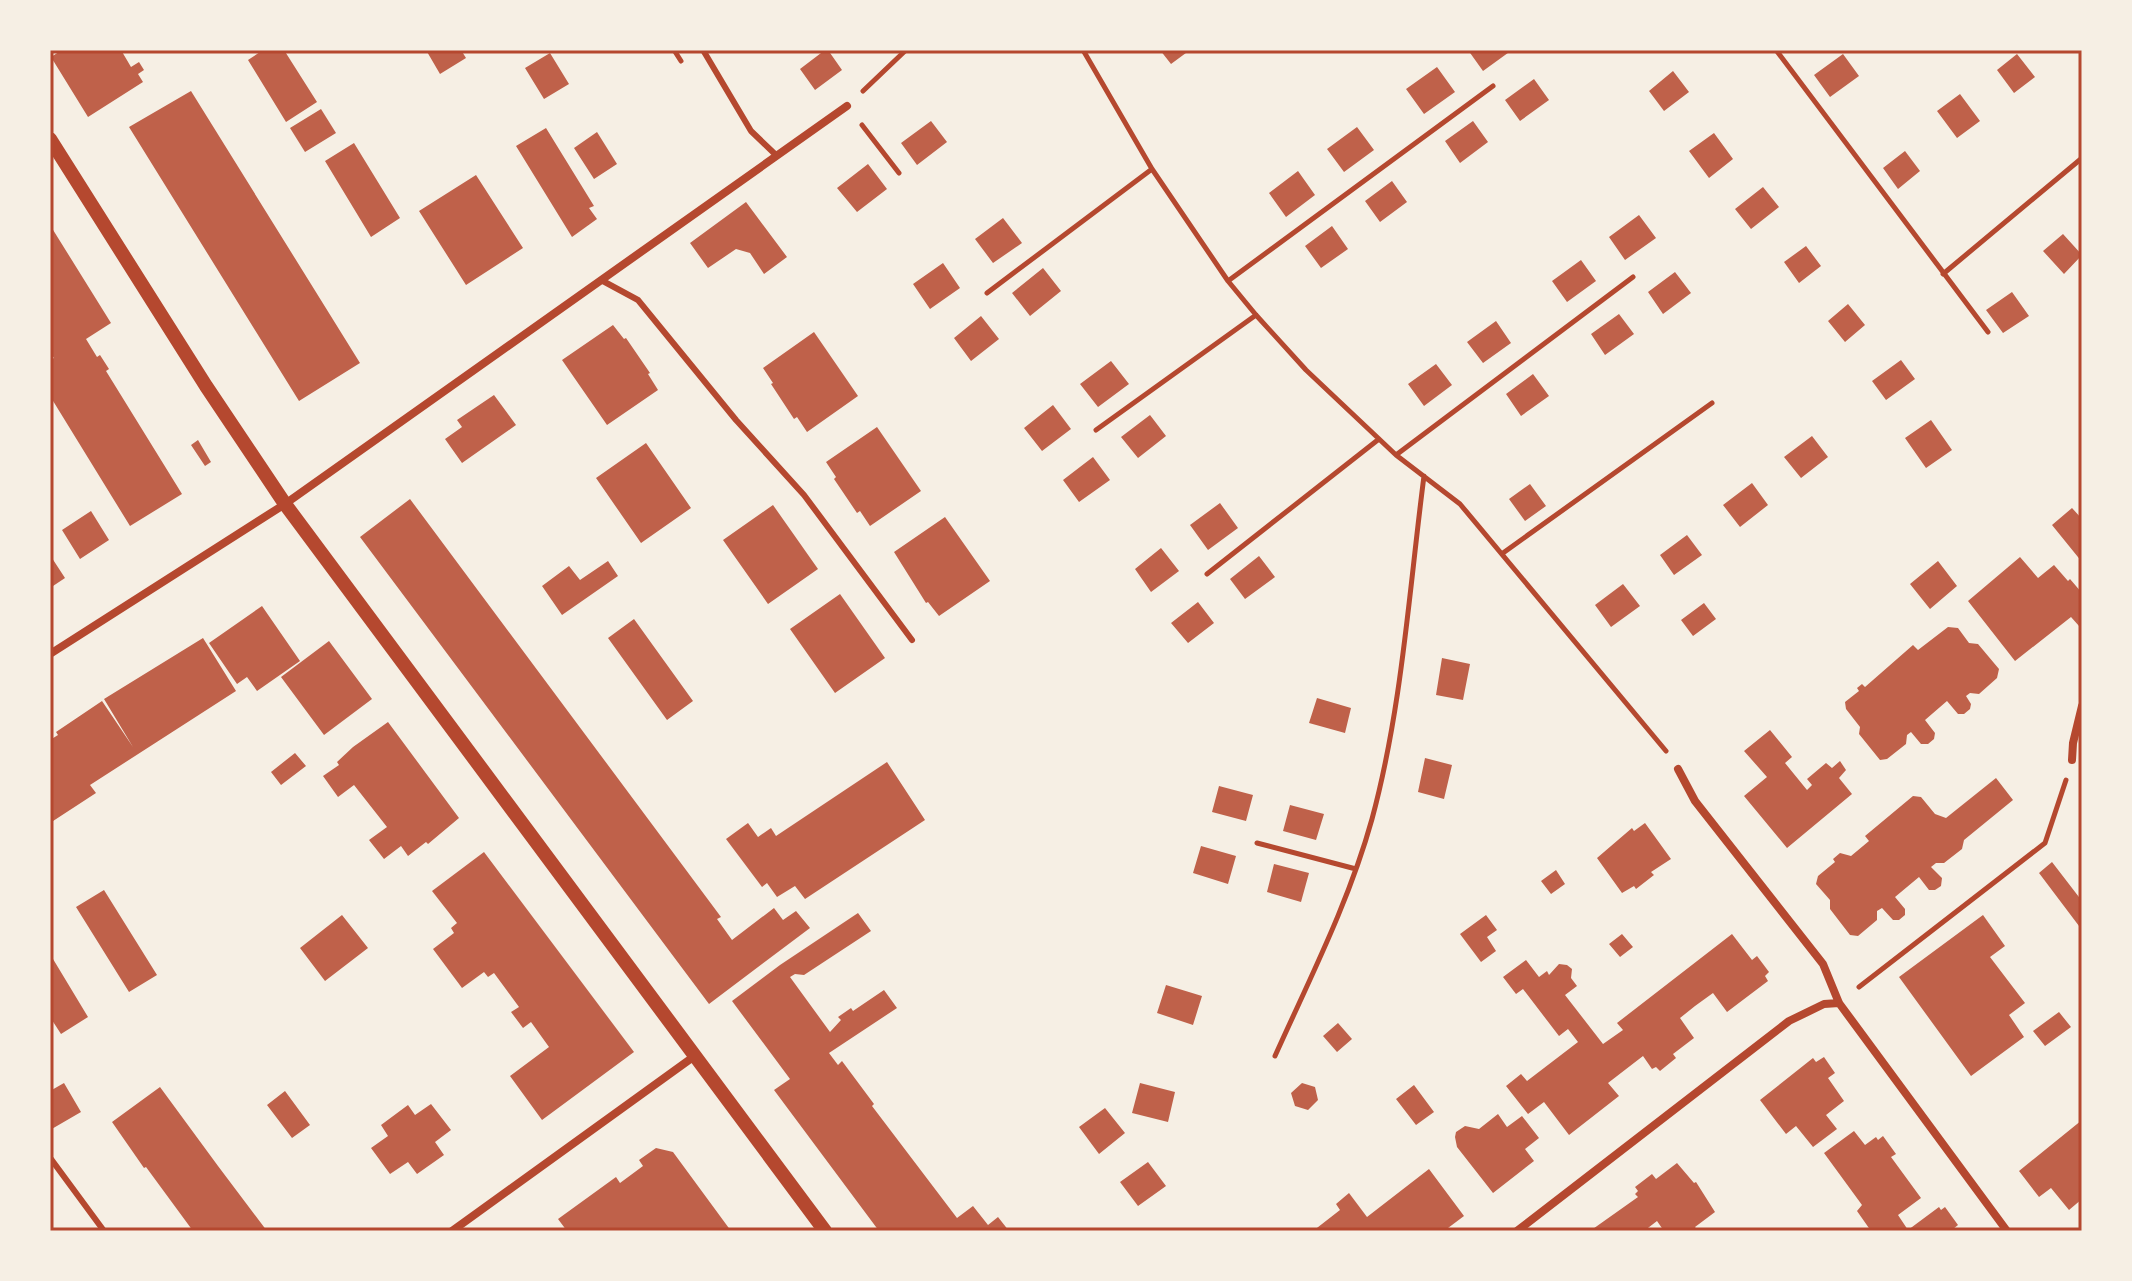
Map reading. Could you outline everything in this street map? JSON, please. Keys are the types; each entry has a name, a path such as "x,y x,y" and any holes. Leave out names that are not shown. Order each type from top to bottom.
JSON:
{"street":[{"path":"50,654 285,504 847,106"},
{"path":"50,139 160,315 285,504 825,1231"},
{"path":"2072,760 2082,706"},
{"path":"1678,769 1695,801 1823,964 1839,1003 2007,1231"},
{"path":"1517,1231 1789,1021 1824,1004 1839,1003"},
{"path":"452,1231 696,1055"}],"lane":[{"path":"703,50 751,131 777,156"},
{"path":"601,280 638,300 736,420 804,495 912,640"},
{"path":"51,1159 104,1231"}],"path":[{"path":"899,173 847,106 906,50"},
{"path":"1083,50 1152,169 1228,281 1256,315 1306,370 1396,455 1460,504 1663,746 1678,769"},
{"path":"1776,50 1988,332"},
{"path":"1228,281 1493,86"},
{"path":"1943,274 2082,158"},
{"path":"987,293 1152,169"},
{"path":"1396,455 1633,277"},
{"path":"1096,430 1256,315"},
{"path":"1503,553 1712,403"},
{"path":"1207,574 1379,439"},
{"path":"1275,1056 1356,869 1372,818 1394,722 1424,476"},
{"path":"1839,1003 2045,843 2072,760"},
{"path":"1257,843 1356,869"}],"building":[{"path":"62,50 121,50 131,67 139,62 144,70 138,74 143,82 88,117 51,57"},
{"path":"263,50 284,50 317,102 286,122 248,60"},
{"path":"426,50 461,50 466,58 440,74"},
{"path":"825,50 842,70 815,90 800,69"},
{"path":"1160,50 1190,50 1171,64"},
{"path":"1468,50 1512,50 1483,71"},
{"path":"550,53 569,84 544,99 525,68"},
{"path":"1843,54 1859,76 1830,97 1814,75"},
{"path":"2017,54 2035,77 2014,93 1997,70"},
{"path":"1437,67 1455,92 1424,114 1406,89"},
{"path":"1673,71 1689,92 1664,111 1649,91"},
{"path":"1534,79 1549,100 1520,121 1505,100"},
{"path":"191,91 360,363 299,401 129,127"},
{"path":"1960,94 1980,121 1957,138 1937,111"},
{"path":"321,109 336,133 305,152 290,128"},
{"path":"931,121 947,142 917,165 901,143"},
{"path":"1473,121 1488,142 1460,163 1445,141"},
{"path":"1357,127 1374,150 1344,172 1327,149"},
{"path":"546,128 594,206 589,208 597,219 572,237 516,146"},
{"path":"597,132 617,164 594,179 574,148"},
{"path":"1714,133 1733,159 1709,178 1689,151"},
{"path":"354,143 400,218 371,237 325,161"},
{"path":"1905,151 1920,171 1898,189 1883,168"},
{"path":"868,164 887,189 857,212 837,188"},
{"path":"1298,171 1315,195 1286,217 1269,193"},
{"path":"476,175 523,248 466,285 419,211"},
{"path":"1392,181 1407,202 1380,222 1365,201"},
{"path":"1763,187 1779,207 1751,229 1735,209"},
{"path":"746,202 787,257 764,274 750,253 736,249 708,268 690,243"},
{"path":"1639,215 1656,238 1625,260 1609,237"},
{"path":"1003,218 1022,243 993,263 975,239"},
{"path":"50,225 111,323 86,339 109,369 106,371 182,494 130,526 50,396 50,360 54,358 50,352"},
{"path":"1332,226 1348,249 1321,268 1305,246"},
{"path":"2063,234 2082,255 2064,274 2043,251"},
{"path":"1806,246 1821,266 1799,283 1784,262"},
{"path":"1581,260 1596,281 1567,302 1552,281"},
{"path":"943,263 960,288 930,309 913,284"},
{"path":"1043,268 1061,291 1030,316 1012,293"},
{"path":"1675,272 1691,293 1663,314 1648,292"},
{"path":"2012,292 2029,316 2003,333 1986,310"},
{"path":"1848,304 1865,325 1845,342 1828,321"},
{"path":"1619,314 1634,334 1605,355 1591,334"},
{"path":"981,316 999,339 971,361 954,338"},
{"path":"1496,321 1511,343 1483,363 1467,342"},
{"path":"613,325 626,338 658,390 607,425 562,360"},
{"path":"814,332 858,396 807,432 797,417 794,419 763,368"},
{"path":"1901,360 1915,379 1886,400 1872,381"},
{"path":"1111,361 1129,384 1098,407 1080,384"},
{"path":"1436,364 1452,385 1424,406 1408,384"},
{"path":"1533,374 1549,396 1521,416 1506,394"},
{"path":"494,395 516,425 462,463 445,439 462,427 457,420"},
{"path":"1053,405 1071,429 1042,451 1024,428"},
{"path":"1150,415 1166,436 1138,458 1121,437"},
{"path":"1931,420 1952,450 1926,468 1905,438"},
{"path":"877,427 921,491 870,526 860,511 857,513 826,462"},
{"path":"1812,436 1828,457 1801,478 1784,457"},
{"path":"198,440 211,462 205,466 191,445"},
{"path":"646,443 691,508 641,543 596,478"},
{"path":"1093,457 1110,480 1079,502 1063,480"},
{"path":"1752,483 1768,505 1740,527 1723,505"},
{"path":"1530,484 1546,506 1525,521 1509,499"},
{"path":"410,499 721,917 717,919 732,940 774,908 783,920 796,911 810,928 709,1004 360,537"},
{"path":"1220,503 1238,528 1208,550 1190,525"},
{"path":"773,505 818,569 768,604 723,540"},
{"path":"2072,508 2082,519 2082,562 2052,525"},
{"path":"91,511 109,540 80,559 62,530"},
{"path":"945,517 990,581 939,616 926,603 894,552"},
{"path":"1687,535 1702,555 1674,575 1660,555"},
{"path":"1161,548 1179,571 1151,592 1135,569"},
{"path":"50,555 65,578 50,588"},
{"path":"1259,556 1275,577 1245,599 1230,579"},
{"path":"2020,557 2038,578 2054,565 2068,581 2070,579 2082,593 2082,624 2079,626 2071,617 2015,661 1968,601"},
{"path":"608,561 618,576 562,615 542,586 569,566 580,580"},
{"path":"1938,561 1957,586 1930,609 1910,584"},
{"path":"1623,584 1640,606 1611,627 1595,605"},
{"path":"840,594 885,658 835,693 790,629"},
{"path":"1198,602 1214,623 1188,643 1171,623"},
{"path":"1704,603 1716,619 1693,636 1681,620"},
{"path":"262,606 300,661 257,691 247,677 237,684 209,643"},
{"path":"634,619 693,701 667,720 608,638"},
{"path":"1948,627 1958,628 1969,643 1978,644 1999,669 1997,678 1979,694 1966,696 1971,704 1964,714 1958,714 1947,701 1925,720 1935,733 1928,744 1921,744 1911,732 1907,735 1906,744 1887,759 1880,760 1859,734 1860,727 1846,709 1845,702 1859,691 1857,688 1862,684 1865,687 1913,645 1918,650"},
{"path":"203,638 236,691 90,785 96,793 50,823 50,740 58,735 56,732 102,701 133,747 104,699"},
{"path":"329,641 372,699 324,735 281,677"},
{"path":"1442,658 1470,664 1463,700 1436,695"},
{"path":"1317,698 1351,708 1345,733 1309,723"},
{"path":"388,722 459,818 408,856 401,846 384,859 369,840 387,827 354,785 338,797 323,776 339,765 337,762 353,747"},
{"path":"1770,730 1792,757 1785,763 1807,790 1812,785 1807,779 1826,763 1832,768 1840,761 1846,770 1839,778 1852,794 1787,848 1744,796 1767,777 1744,751"},
{"path":"295,753 306,766 281,785 271,772"},
{"path":"1425,758 1452,765 1444,799 1418,792"},
{"path":"887,762 925,820 805,899 795,886 777,897 767,883 762,887 726,839 748,823 758,837 771,828 776,836"},
{"path":"1996,778 2013,800 1964,840 1962,849 1944,863 1931,867 1942,878 1941,886 1929,890 1919,877 1895,897 1905,909 1905,915 1893,920 1882,908 1877,911 1877,920 1858,936 1850,935 1830,909 1830,900 1816,884 1818,876 1835,862 1833,859 1840,853 1851,856 1869,841 1865,836 1913,796 1921,797 1935,814 1946,818"},
{"path":"1219,786 1253,795 1246,821 1212,812"},
{"path":"1290,805 1324,814 1316,840 1283,831"},
{"path":"1645,823 1671,859 1651,872 1654,875 1636,889 1634,886 1622,893 1597,858 1632,828 1634,831"},
{"path":"1201,846 1236,856 1228,884 1193,873"},
{"path":"484,852 634,1052 542,1120 510,1076 549,1047 531,1022 523,1028 511,1012 519,1007 494,973 488,977 484,972 462,988 433,949 454,933 451,928 457,923 432,891"},
{"path":"2052,862 2082,901 2082,923 2079,926 2039,873"},
{"path":"1274,864 1309,873 1301,902 1267,892"},
{"path":"1556,870 1565,884 1551,894 1541,881"},
{"path":"104,890 157,975 129,992 76,907"},
{"path":"858,913 871,931 804,975 790,977 830,1032 841,1020 838,1017 851,1008 853,1011 884,990 897,1008 829,1053 838,1065 842,1061 957,1218 973,1206 988,1225 998,1217 1009,1231 879,1231 774,1090 790,1079 732,1001"},
{"path":"342,915 368,948 325,981 300,948"},
{"path":"1486,915 1497,930 1487,937 1496,951 1481,962 1460,934"},
{"path":"1983,915 2005,946 1990,957 2025,1003 2009,1015 2024,1037 1971,1076 1899,977"},
{"path":"1622,934 1633,947 1620,957 1609,944"},
{"path":"1732,934 1752,960 1757,956 1769,972 1765,976 1768,981 1727,1012 1713,993 1695,1006 1680,1018 1694,1038 1673,1054 1676,1058 1660,1071 1656,1067 1652,1069 1643,1056 1608,1083 1619,1096 1569,1135 1544,1102 1528,1114 1506,1086 1521,1074 1527,1081 1578,1042 1568,1029 1559,1036 1523,989 1516,994 1503,977 1526,960 1539,977 1547,971 1549,975 1559,964 1572,969 1571,978 1577,986 1565,995 1603,1044 1623,1030 1617,1023"},
{"path":"50,954 88,1017 61,1034 50,1017"},
{"path":"1166,985 1202,996 1193,1025 1157,1013"},
{"path":"2059,1012 2071,1027 2045,1046 2033,1031"},
{"path":"1338,1023 1352,1039 1337,1052 1323,1036"},
{"path":"1824,1057 1835,1073 1828,1078 1844,1101 1826,1115 1837,1129 1813,1147 1796,1126 1786,1134 1760,1100 1813,1058 1816,1062"},
{"path":"64,1083 81,1112 50,1130 50,1091"},
{"path":"1140,1083 1175,1092 1168,1122 1132,1113"},
{"path":"1302,1083 1315,1087 1318,1100 1308,1110 1295,1106 1291,1093"},
{"path":"1414,1085 1434,1112 1416,1125 1396,1099"},
{"path":"160,1087 267,1231 193,1231 144,1168 112,1122"},
{"path":"285,1091 310,1125 292,1138 267,1105"},
{"path":"431,1104 451,1130 435,1142 444,1155 417,1174 408,1162 390,1174 371,1148 388,1136 381,1125 408,1105 415,1115"},
{"path":"1105,1108 1125,1133 1099,1154 1079,1127"},
{"path":"1498,1114 1507,1127 1522,1116 1539,1138 1525,1149 1534,1161 1493,1193 1457,1147 1455,1137 1456,1132 1465,1126 1479,1129"},
{"path":"2082,1120 2082,1199 2069,1210 2051,1188 2039,1197 2019,1171"},
{"path":"1854,1131 1865,1145 1883,1136 1896,1154 1891,1157 1921,1198 1898,1215 1908,1230 1939,1207 1941,1210 1945,1207 1958,1225 1953,1229 1955,1231 1871,1231 1857,1211 1862,1205 1824,1153"},
{"path":"656,1148 673,1152 731,1231 567,1231 558,1219 616,1177 620,1183 643,1166 639,1160"},
{"path":"1148,1162 1166,1186 1138,1206 1120,1182"},
{"path":"1677,1163 1696,1182 1715,1212 1695,1227 1698,1231 1664,1231 1657,1221 1644,1231 1590,1231 1638,1197 1635,1187 1652,1174 1656,1179"},
{"path":"1429,1169 1464,1216 1444,1231 1313,1231 1340,1210 1336,1204 1349,1193 1367,1217"}]}
